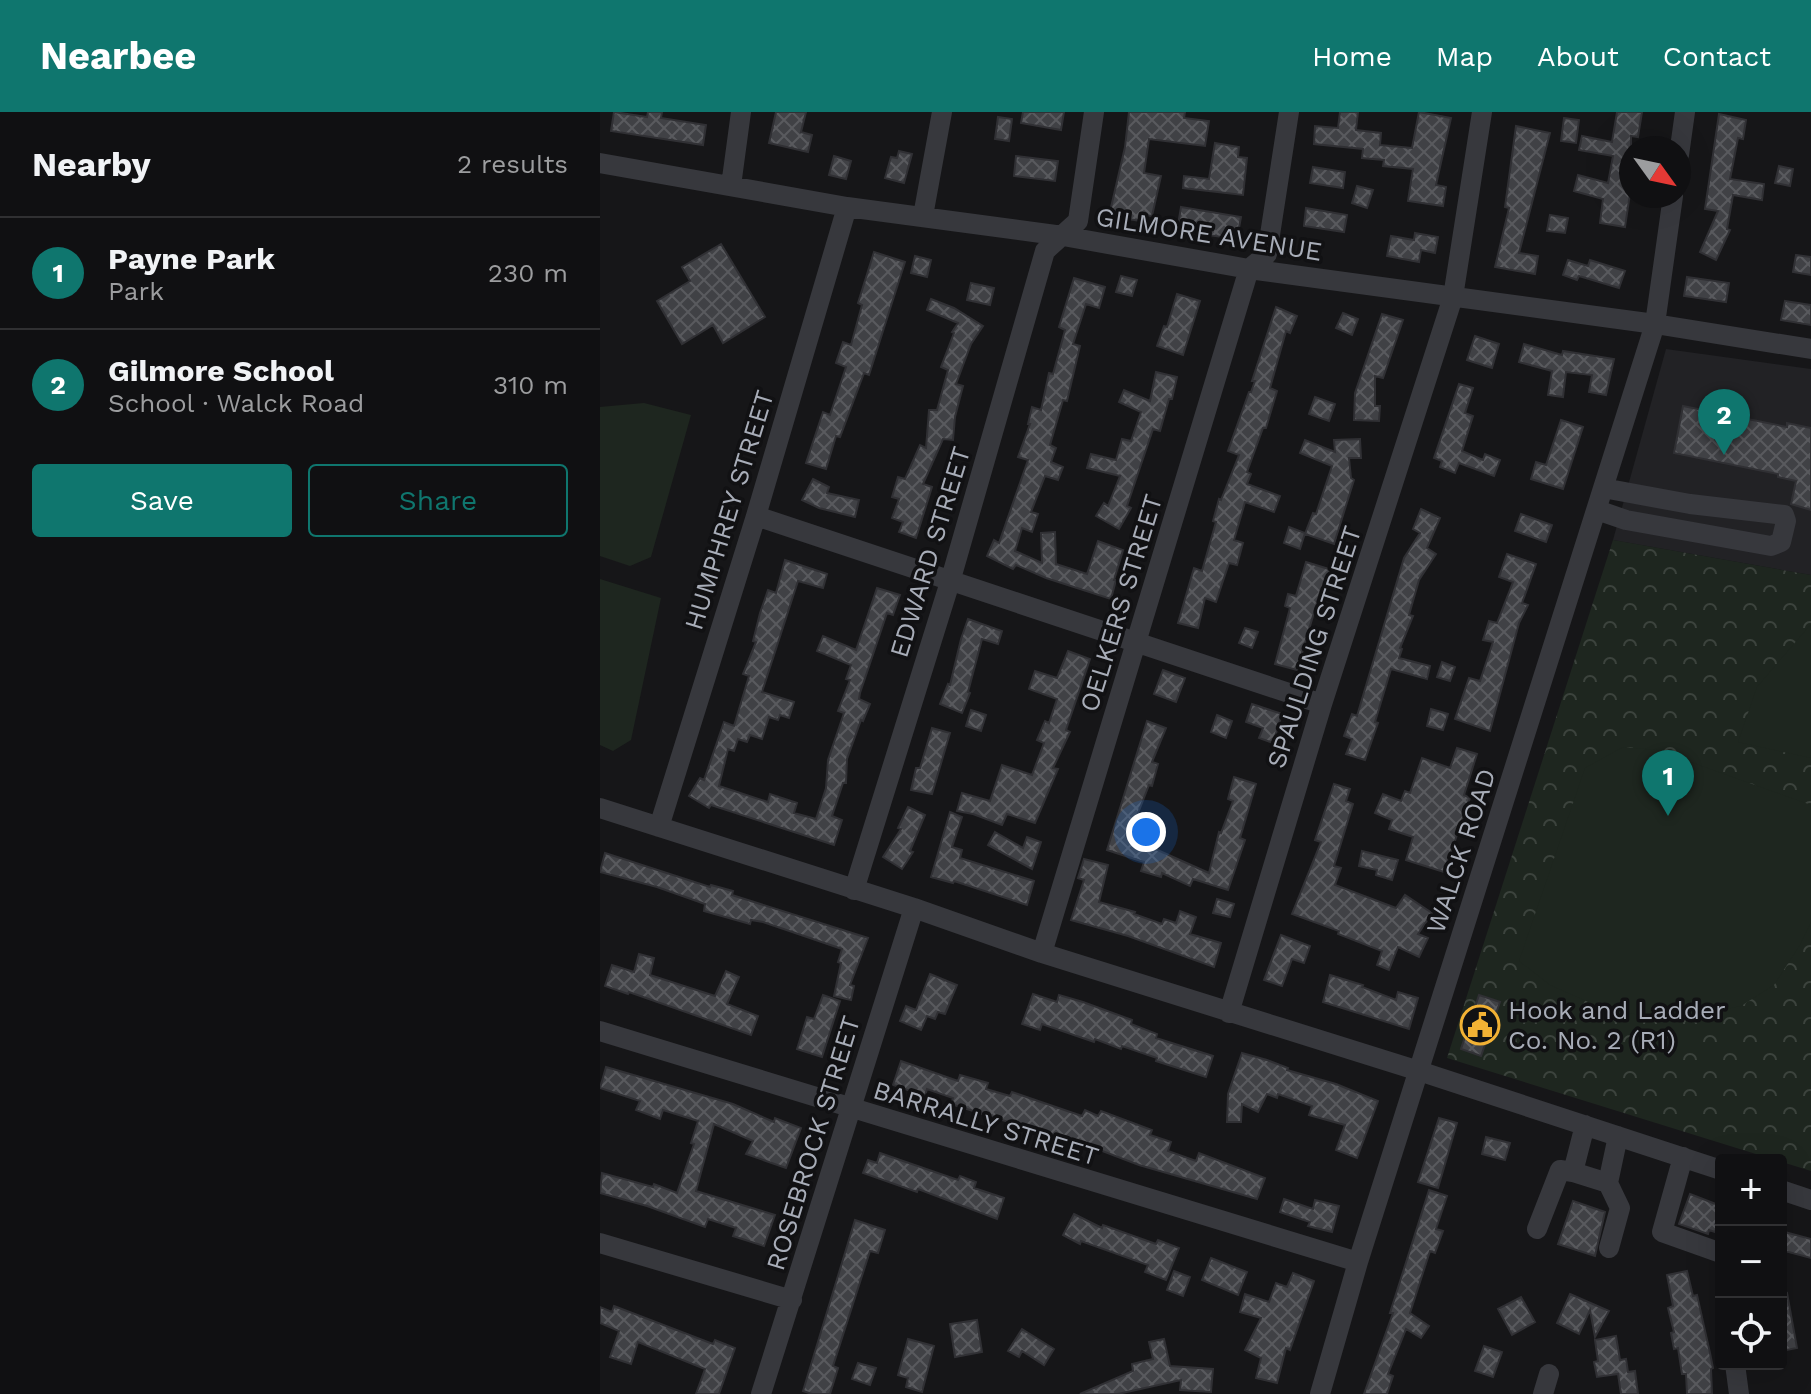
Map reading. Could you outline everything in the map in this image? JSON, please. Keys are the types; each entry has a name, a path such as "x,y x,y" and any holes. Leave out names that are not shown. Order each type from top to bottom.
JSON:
{"street":[{"path":"731,186 741,112"},
{"path":"923,216 942,112"},
{"name":"EDWARD STREET","path":"854,890 950,582 1045,251 1078,221 1094,112"},
{"name":"OELKERS STREET","path":"1042,953 1249,269 1267,254 1289,112"},
{"name":"SPAULDING STREET","path":"1229,1013 1322,704 1453,297 1482,112"},
{"path":"1682,136 1685,112"},
{"name":"GILMORE AVENUE","path":"600,163 847,207 1063,236 1249,269 1655,324 1811,349"},
{"name":"HUMPHREY STREET","path":"659,827 756,516 847,207"},
{"name":"WALCK ROAD","path":"1320,1394 1358,1262 1655,324 1671,208"},
{"path":"1597,510 1626,520 1771,546 1781,542 1786,521 1784,515 1690,504 1603,488"},
{"path":"756,516 1322,704"},
{"path":"600,808 1715,1168"},
{"name":"ROSEBROCK STREET","path":"761,1394 914,908"},
{"name":"BARRALLY STREET","path":"600,1031 1358,1262"},
{"path":"1573,1172 1585,1125"},
{"path":"1609,1248 1620,1208 1608,1183 1618,1136"},
{"path":"1683,1157 1662,1232 1715,1251"},
{"path":"1537,1229 1560,1170 1608,1183"},
{"path":"1787,1192 1811,1200"},
{"path":"600,1243 792,1300"},
{"path":"1736,1370 1739,1394"}],"shaded area":[{"path":"1666,349 1811,369 1811,575 1613,540"}],"green space":[{"path":"644,403 691,415 651,557 630,566 600,556 600,407"},
{"path":"1613,540 1811,575 1811,1171 1787,1164 1787,1154 1756,1154 1447,1058"},
{"path":"600,579 661,598 631,740 613,751 600,745"},
{"path":"1811,624 1811,758 1738,742 1757,687"},
{"path":"1623,747 1657,750 1811,805 1811,922 1774,985 1741,1006 1680,1018 1611,1012 1550,985 1519,961 1585,768"}],"building":[{"path":"614,112 647,117 648,112 662,112 661,118 706,125 703,145 611,131"},
{"path":"776,112 806,112 801,132 812,135 808,152 769,143"},
{"path":"1023,112 1064,112 1061,130 1021,123"},
{"path":"1129,112 1185,112 1184,118 1209,121 1205,146 1149,139 1144,173 1161,176 1152,216 1142,215 1141,221 1109,216 1125,147"},
{"path":"1340,112 1358,112 1356,130 1381,133 1380,145 1412,148 1419,112 1451,118 1436,185 1446,187 1443,206 1408,201 1413,169 1383,166 1384,160 1362,158 1363,149 1314,144 1315,126 1338,128"},
{"path":"1617,112 1642,112 1638,136 1619,136 1619,208 1628,208 1625,227 1600,223 1603,199 1574,191 1578,175 1608,183 1613,156 1579,150 1582,136 1612,142"},
{"path":"1719,114 1746,120 1743,139 1738,138 1730,179 1764,184 1762,200 1733,195 1727,229 1730,230 1716,260 1700,252 1718,211 1705,209"},
{"path":"998,117 1012,119 1009,141 995,139"},
{"path":"1564,118 1579,120 1576,143 1561,141"},
{"path":"1516,126 1550,133 1519,253 1538,256 1535,274 1495,267 1509,208 1505,207"},
{"path":"1215,143 1239,147 1238,157 1247,158 1243,195 1183,188 1184,176 1209,179"},
{"path":"899,151 912,154 904,183 885,178 891,157 897,158"},
{"path":"834,156 851,161 846,179 829,175"},
{"path":"1016,156 1058,161 1055,181 1014,176"},
{"path":"1779,166 1793,169 1790,186 1775,183"},
{"path":"1313,167 1345,172 1343,188 1310,183"},
{"path":"1357,186 1373,190 1367,208 1352,203"},
{"path":"1181,207 1241,217 1237,239 1177,231"},
{"path":"1306,208 1347,215 1344,232 1304,226"},
{"path":"1550,215 1568,218 1565,233 1547,231"},
{"path":"1415,233 1438,237 1435,253 1421,250 1419,262 1387,256 1391,236 1414,240"},
{"path":"721,244 765,317 723,343 713,325 682,344 657,301 690,281 682,267"},
{"path":"874,252 905,262 869,375 864,373 840,437 836,436 826,469 806,463 823,412 830,415 846,367 836,363 843,342 851,345 862,305 858,303"},
{"path":"1796,255 1811,257 1811,275 1793,272"},
{"path":"915,256 931,260 927,277 911,273"},
{"path":"1568,260 1588,266 1590,260 1625,271 1619,288 1579,276 1577,280 1563,275"},
{"path":"1121,276 1137,280 1132,296 1116,292"},
{"path":"1687,277 1729,283 1726,302 1684,296"},
{"path":"1074,278 1105,287 1099,308 1086,304 1073,344 1080,346 1067,401 1063,400 1050,445 1056,448 1051,462 1063,467 1058,480 1045,476 1031,512 1038,514 1032,532 1022,528 1015,551 1042,563 1041,533 1055,532 1056,564 1087,574 1098,541 1123,550 1111,599 1016,565 1013,569 987,556 994,540 999,543 1028,460 1018,457 1030,424 1032,407 1041,410 1049,373 1053,374 1065,330 1059,327"},
{"path":"971,283 994,288 990,305 967,300"},
{"path":"1177,294 1200,301 1183,355 1157,346 1164,326 1167,327"},
{"path":"931,299 954,308 983,326 971,344 956,384 963,386 953,440 943,439 923,484 932,487 916,538 899,532 903,522 892,518 899,499 892,497 898,477 905,479 920,445 926,448 929,410 937,410 948,370 941,367 958,323 927,310"},
{"path":"1785,301 1811,305 1811,325 1781,320"},
{"path":"1276,307 1297,316 1290,333 1286,331 1270,388 1277,391 1266,428 1263,428 1247,472 1251,474 1247,484 1280,496 1274,512 1245,502 1234,540 1243,543 1237,565 1229,563 1216,602 1205,598 1198,628 1178,623 1194,568 1202,571 1219,499 1239,455 1228,451 1255,381 1252,381"},
{"path":"1343,313 1358,319 1352,335 1336,328"},
{"path":"1382,314 1403,320 1383,378 1375,376 1375,406 1380,406 1379,421 1354,420 1355,393"},
{"path":"1475,336 1499,344 1492,368 1467,360"},
{"path":"1524,344 1562,355 1563,351 1614,359 1606,395 1589,392 1592,375 1566,372 1563,397 1548,395 1552,371 1519,362"},
{"path":"1156,372 1177,377 1172,399 1169,399 1160,431 1153,429 1127,506 1131,508 1119,529 1096,516 1104,503 1108,506 1120,476 1087,468 1091,454 1116,460 1122,439 1131,441 1141,412 1119,402 1124,390 1150,401"},
{"path":"1459,384 1473,388 1465,413 1473,416 1462,451 1483,460 1485,454 1500,460 1494,476 1459,463 1455,473 1440,467 1442,461 1434,458"},
{"path":"1315,397 1335,404 1329,421 1309,414"},
{"path":"1683,406 1787,427 1787,423 1811,428 1811,510 1791,504 1796,481 1778,477 1778,474 1674,453"},
{"path":"1561,420 1583,427 1563,489 1531,479 1536,462 1546,465"},
{"path":"1360,439 1361,458 1349,458 1351,478 1354,480 1334,544 1305,534 1313,513 1316,514 1332,466 1300,453 1305,440 1335,452 1334,440"},
{"path":"813,479 829,487 827,493 859,500 855,517 819,508 802,500"},
{"path":"1421,509 1440,518 1427,548 1436,554 1419,580 1409,615 1413,616 1399,658 1430,666 1427,679 1391,669 1365,760 1346,754 1352,739 1344,736 1352,714 1357,716 1404,558 1420,533 1413,529"},
{"path":"1521,514 1552,525 1546,542 1515,531"},
{"path":"1289,527 1305,533 1300,549 1284,543"},
{"path":"1507,554 1536,564 1522,603 1528,605 1519,623 1490,731 1455,719 1469,678 1480,681 1493,642 1483,640 1489,621 1497,623 1513,582 1499,577"},
{"path":"785,560 827,574 823,588 798,581 762,692 794,702 789,718 780,715 778,720 769,717 762,739 750,735 747,742 738,739 734,751 728,749 719,786 768,802 770,794 797,803 794,813 816,819 826,788 828,760 844,713 838,711 850,680 846,679 851,665 817,651 823,636 856,650 877,588 900,595 893,615 887,613 860,693 859,699 870,704 847,759 846,783 843,783 832,816 842,820 834,845 711,805 709,808 689,796 700,778 704,780 724,722 734,726 749,676 743,674 756,642 753,641 760,613 768,590 776,593"},
{"path":"1306,562 1332,570 1325,591 1321,589 1297,670 1275,664 1290,608 1285,606 1288,594 1296,596"},
{"path":"968,619 1002,631 998,644 982,639 970,693 962,713 940,704 950,685"},
{"path":"1245,628 1258,632 1252,648 1239,643"},
{"path":"1068,651 1090,659 1066,730 1070,732 1053,768 1058,769 1035,823 1007,814 1002,825 957,811 962,793 990,801 1002,765 1032,775 1044,743 1037,740 1045,721 1049,723 1057,699 1029,689 1035,671 1057,678"},
{"path":"1442,662 1455,667 1450,681 1437,677"},
{"path":"1163,670 1185,678 1176,702 1154,694"},
{"path":"1252,704 1282,714 1273,743 1259,738 1263,728 1246,722"},
{"path":"1431,709 1448,714 1443,730 1427,726"},
{"path":"971,710 986,715 981,731 966,726"},
{"path":"1217,715 1232,721 1226,738 1211,732"},
{"path":"1147,721 1166,728 1152,762 1158,764 1152,786 1149,785 1126,836 1209,873 1219,832 1233,801 1228,799 1234,777 1256,784 1240,838 1245,840 1228,890 1193,879 1190,886 1162,873 1161,877 1141,871 1144,862 1107,850"},
{"path":"932,728 950,733 932,794 911,790"},
{"path":"1457,748 1477,754 1464,795 1470,798 1444,872 1406,860 1413,837 1389,829 1392,820 1375,813 1383,794 1401,801 1405,791 1410,793 1422,758 1450,768"},
{"path":"1334,784 1350,789 1346,801 1353,804 1334,866 1341,868 1335,885 1396,908 1405,895 1432,913 1418,934 1428,938 1419,957 1398,947 1389,970 1377,965 1382,951 1292,914 1321,842 1315,840"},
{"path":"908,807 925,815 910,851 913,852 902,869 883,857 901,829 898,828"},
{"path":"950,812 962,817 952,847 962,850 960,858 1034,881 1027,905 954,881 931,877"},
{"path":"995,832 1023,848 1027,837 1041,842 1032,869 988,845"},
{"path":"1362,851 1398,860 1392,880 1376,875 1377,870 1359,866"},
{"path":"605,853 710,887 733,891 732,895 868,938 850,985 854,986 851,1000 834,996 842,949 763,922 751,920 750,924 704,911 705,904 600,872"},
{"path":"1084,859 1108,865 1099,902 1135,912 1162,924 1164,919 1176,923 1180,911 1196,917 1190,934 1221,943 1214,967 1128,936 1071,920 1084,880 1078,878"},
{"path":"1217,899 1234,904 1230,917 1213,913"},
{"path":"1281,935 1310,946 1304,963 1292,959 1282,986 1264,980"},
{"path":"639,954 654,958 650,975 715,996 726,971 739,977 727,1004 758,1016 751,1035 605,986 612,965 634,972"},
{"path":"930,974 957,985 945,1014 938,1012 935,1019 927,1016 921,1030 900,1021 906,1006 916,1010"},
{"path":"1330,975 1396,1000 1398,992 1418,998 1409,1029 1323,1002"},
{"path":"1033,994 1057,1002 1059,995 1083,1002 1132,1020 1131,1024 1157,1034 1156,1038 1213,1056 1206,1077 1122,1046 1121,1049 1095,1039 1094,1042 1042,1024 1040,1030 1022,1024"},
{"path":"823,995 840,1001 822,1057 797,1049 807,1017 814,1019"},
{"name":"Hook and Ladder Co. No. 2 (R1)","path":"1479,995 1500,1002 1481,1056 1461,1049"},
{"path":"1242,1053 1378,1101 1357,1158 1336,1150 1345,1125 1309,1115 1312,1106 1278,1094 1277,1098 1267,1094 1258,1112 1242,1104 1241,1122 1227,1122 1228,1094"},
{"path":"901,1061 958,1081 960,1075 988,1083 986,1089 1010,1096 1012,1092 1082,1116 1085,1110 1098,1116 1101,1111 1152,1130 1150,1135 1171,1142 1168,1151 1196,1161 1199,1153 1265,1178 1257,1199 1139,1165 1092,1147 1091,1150 1057,1134 1056,1137 951,1104 953,1098 927,1089 925,1096 893,1085"},
{"path":"606,1067 733,1104 774,1122 775,1118 801,1128 786,1168 746,1154 753,1141 714,1124 696,1191 775,1215 764,1246 733,1236 736,1228 708,1219 705,1227 600,1193 602,1173 653,1187 654,1184 677,1193 694,1144 691,1143 698,1121 663,1110 660,1119 636,1110 640,1101 600,1088"},
{"path":"1439,1118 1457,1123 1438,1188 1418,1182"},
{"path":"1486,1137 1510,1143 1505,1160 1482,1154"},
{"path":"880,1153 958,1180 960,1176 976,1182 974,1188 1004,1198 997,1219 918,1189 917,1192 863,1173 868,1160 877,1163"},
{"path":"1429,1190 1447,1196 1436,1229 1443,1231 1435,1253 1430,1251 1410,1313 1429,1326 1421,1338 1406,1329 1388,1374 1393,1376 1387,1394 1364,1394 1393,1313 1390,1313"},
{"path":"1690,1194 1715,1204 1715,1232 1709,1230 1708,1234 1679,1224"},
{"path":"1284,1199 1313,1209 1315,1200 1339,1206 1332,1232 1308,1226 1310,1222 1280,1212"},
{"path":"1573,1201 1605,1212 1595,1256 1558,1244"},
{"path":"1074,1214 1102,1228 1103,1225 1156,1244 1158,1240 1179,1248 1166,1280 1145,1272 1148,1265 1081,1241 1080,1244 1063,1235"},
{"path":"855,1220 885,1230 878,1253 870,1251 833,1366 838,1368 830,1394 812,1394 803,1391"},
{"path":"1787,1233 1811,1239 1811,1258 1787,1252"},
{"path":"1211,1258 1247,1272 1238,1295 1202,1280"},
{"path":"1174,1271 1190,1277 1183,1296 1167,1290"},
{"path":"1687,1271 1693,1296 1697,1295 1710,1353 1712,1394 1687,1394 1686,1374 1682,1374 1678,1348 1674,1349 1671,1333 1674,1332 1668,1308 1673,1306 1667,1275"},
{"path":"1293,1273 1314,1281 1290,1350 1286,1348 1277,1383 1256,1378 1261,1358 1245,1350 1261,1318 1240,1312 1245,1294 1269,1302 1276,1283 1287,1287"},
{"path":"1787,1293 1797,1348 1787,1350"},
{"path":"1570,1294 1609,1311 1595,1337 1590,1310 1579,1334 1557,1323"},
{"path":"1521,1297 1535,1322 1512,1335 1498,1309"},
{"path":"614,1306 713,1344 715,1340 735,1348 719,1394 696,1394 705,1369 638,1342 631,1364 610,1357 619,1331 600,1323 600,1307 612,1312"},
{"path":"977,1320 982,1352 955,1357 950,1324"},
{"path":"1022,1329 1054,1349 1044,1365 1022,1351 1019,1357 1008,1351"},
{"path":"1616,1336 1620,1360 1626,1359 1628,1372 1635,1371 1638,1394 1621,1394 1618,1374 1597,1377 1595,1340"},
{"path":"908,1339 934,1346 922,1392 906,1387 908,1378 898,1375"},
{"path":"1164,1339 1170,1366 1213,1369 1211,1392 1180,1390 1181,1380 1118,1394 1080,1394 1133,1371 1132,1364 1153,1359 1149,1342"},
{"path":"1484,1346 1502,1352 1493,1377 1475,1371"},
{"path":"858,1363 876,1368 870,1385 852,1379"}],"place":[{"name":"Gilmore School","path":"1724,455"},
{"name":"Payne Park","path":"1668,816"},
{"name":"Hook and Ladder Co. No. 2 (R1)","path":"1480,1025"}]}
